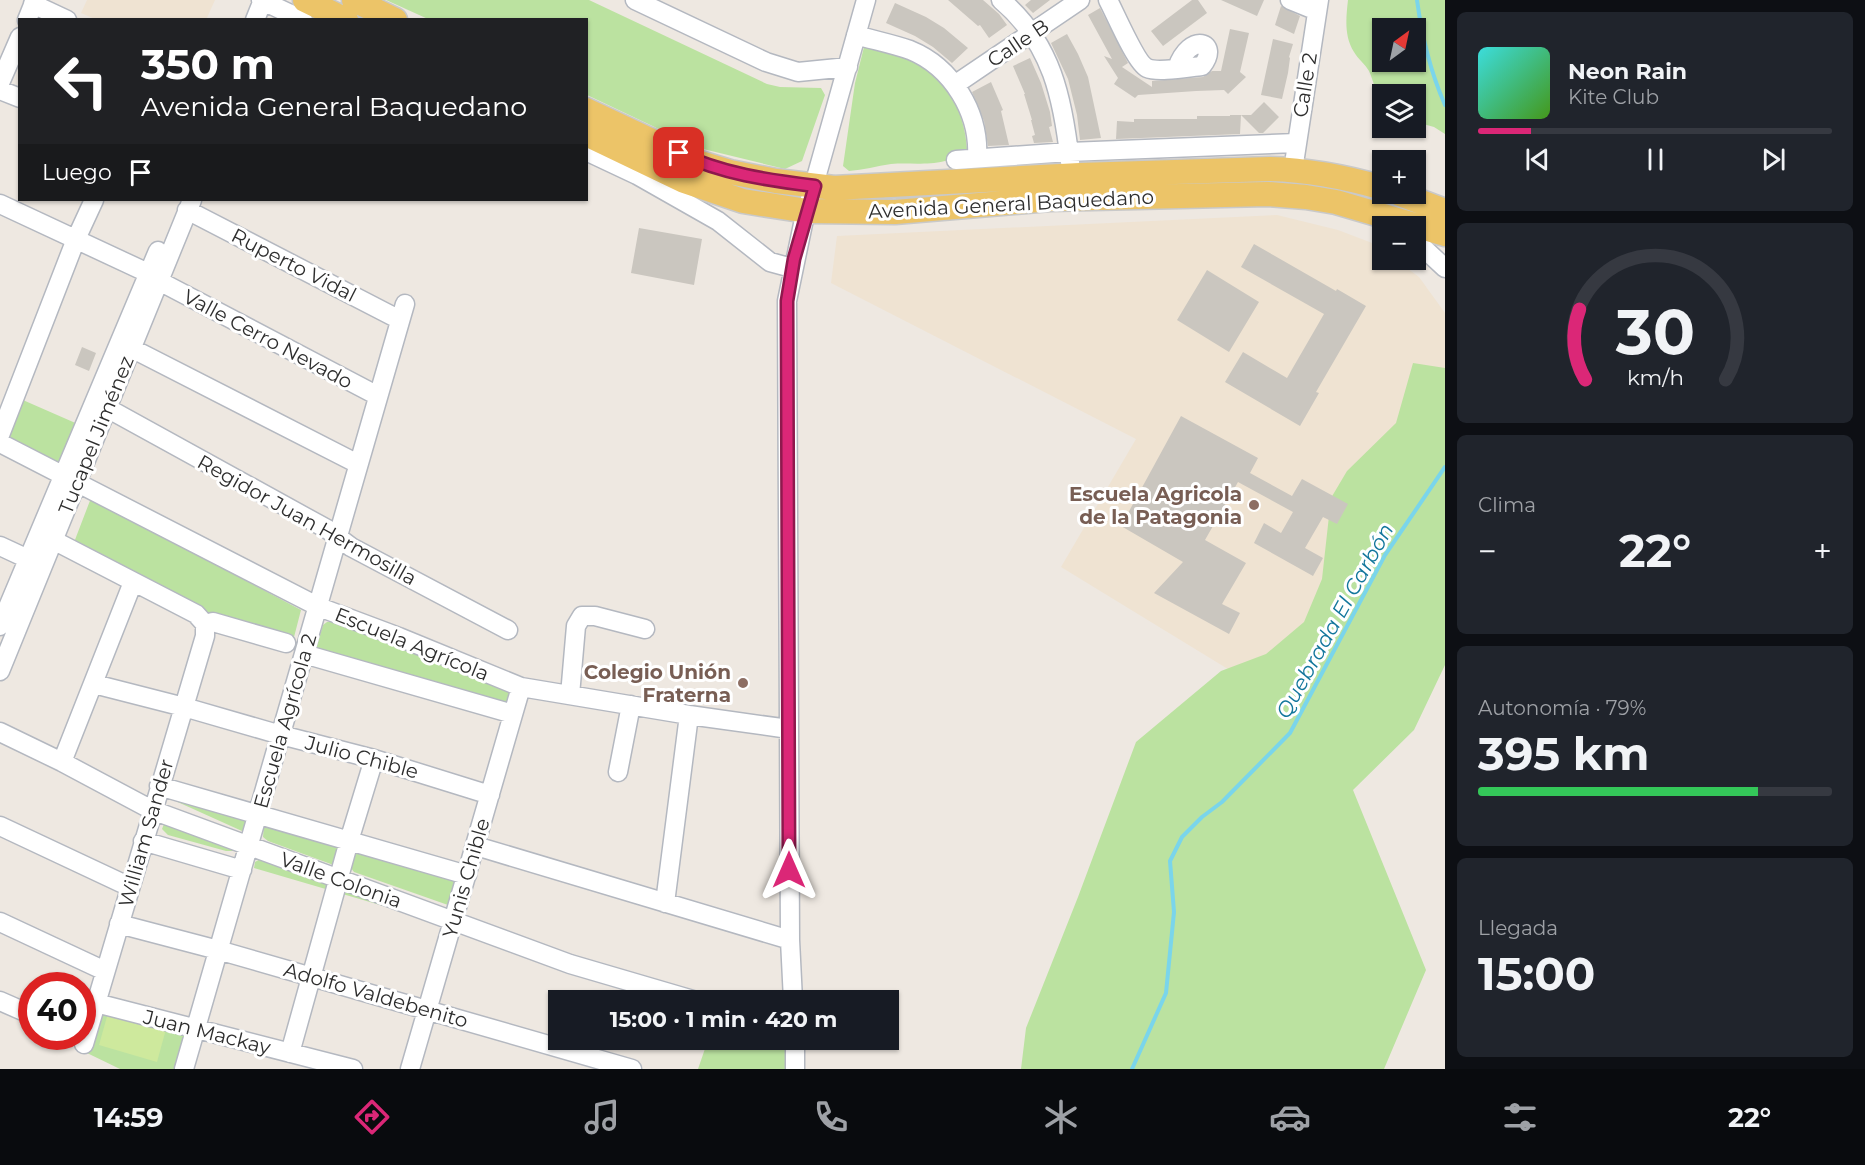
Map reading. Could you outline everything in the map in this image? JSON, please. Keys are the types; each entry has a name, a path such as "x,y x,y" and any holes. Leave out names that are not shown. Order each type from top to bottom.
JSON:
{"main road":[{"path":"305,0 342,18"},
{"path":"354,0 391,18"},
{"name":"Avenida General Baquedano","path":"588,111 697,162 730,172 815,186 853,188 1259,169 1293,170 1346,177 1372,185"},
{"name":"Avenida General Baquedano","path":"588,136 641,162 743,201 807,211 895,212 1050,199 1268,194 1306,197 1350,206 1445,234"},
{"path":"1426,204 1445,211"}],"street":[{"path":"635,0 766,62 798,72 848,68"},
{"path":"792,990 790,940 786,313 792,268 866,0"},
{"path":"1001,0 1031,34 1050,66 1065,118 1071,176"},
{"name":"Calle B","path":"956,84 1080,0"},
{"path":"1108,0 1138,62 1148,69 1177,68"},
{"path":"1290,0 1318,5"},
{"path":"256,18 265,4 298,18"},
{"name":"Calle 2","path":"1293,170 1318,5"},
{"path":"32,8 61,18"},
{"path":"856,35 911,51 938,68 956,84 970,113 978,142 977,158"},
{"path":"0,83 18,42"},
{"path":"0,90 18,97"},
{"path":"956,160 1069,152 1296,143"},
{"path":"588,152 637,175 718,221 770,262 792,268"},
{"path":"0,435 76,239 94,201"},
{"name":"Tucapel Jiménez","path":"0,671 53,540 70,480 153,277 186,203"},
{"name":"Ruperto Vidal","path":"186,203 402,312"},
{"name":"Valle Cerro Nevado","path":"0,204 153,277 378,396"},
{"path":"1350,206 1372,216"},
{"path":"1426,250 1445,268"},
{"name":"Tucapel Jiménez","path":"0,626 28,559 107,408 131,348 153,277"},
{"name":"Escuela Agrícola 2","path":"184,1069 319,607 402,312"},
{"path":"131,348 358,464"},
{"name":"Regidor Juan Hermosilla","path":"107,408 327,529 337,538 508,630"},
{"name":"Escuela Agrícola","path":"0,443 319,607 521,687 789,729"},
{"path":"53,540 196,614 205,624 213,622 286,644"},
{"path":"0,546 28,559"},
{"path":"62,762 133,582"},
{"path":"570,695 576,626 582,616 595,616 645,629"},
{"name":"William Sander","path":"96,1004 205,636 205,624"},
{"path":"304,654 513,714"},
{"name":"Julio Chible","path":"94,684 374,759 490,795"},
{"name":"Yunis Chible","path":"410,1069 521,687"},
{"path":"618,772 631,705"},
{"path":"665,903 689,715"},
{"name":"Valle Colonia","path":"0,732 152,810 570,963 660,990"},
{"path":"290,1053 338,878 374,759"},
{"name":"Valle Colonia","path":"159,786 467,875"},
{"path":"0,826 130,887"},
{"path":"143,841 242,870"},
{"path":"476,846 790,940"},
{"path":"0,922 105,971"},
{"name":"Adolfo Valdebenito","path":"119,924 311,976 632,1069"},
{"path":"0,1001 18,1009"},
{"name":"Juan Mackay","path":"96,1004 353,1069"},
{"path":"795,1050 795,1069"}],"shaded area":[{"path":"87,0 215,0 207,18 93,18 81,13"},
{"name":"Escuela Agricola de la Patagonia","path":"1277,215 1338,230 1372,243 1372,270 1410,270 1419,277 1445,313 1445,443 1300,713 1061,567 1136,439 831,283 837,236"}],"green space":[{"path":"386,0 589,0 767,84 780,87 821,88 825,95 802,161 785,169 699,148 588,95 588,18 426,18"},
{"path":"1348,0 1445,0 1445,134 1426,125 1426,84 1374,84 1369,71 1351,46 1346,27"},
{"path":"865,43 922,63 936,74 956,103 966,137 967,149 950,160 941,162 891,164 849,171 843,166 855,83"},
{"path":"1413,363 1445,368 1445,665 1414,730 1353,790 1426,970 1384,1069 1021,1069 1026,1028 1136,742 1221,671 1266,654 1304,622 1322,579 1331,498 1347,471 1396,423"},
{"path":"16,397 80,425 61,469 1,440"},
{"path":"91,498 301,610 293,641 229,623 73,545"},
{"path":"333,622 507,687 511,692 506,705 316,649 323,625"},
{"path":"171,799 249,817 242,831"},
{"path":"166,819 235,849 226,851 168,835 162,829"},
{"path":"264,825 344,842 339,867 268,841 263,837"},
{"path":"354,852 457,875 448,905 354,872 351,868"},
{"path":"262,858 438,922 254,868 255,862"},
{"path":"100,1010 185,1035 175,1069 120,1069 87,1053 88,1050 96,1050 96,1023"},
{"path":"108,1013 166,1029 157,1062 99,1045"},
{"path":"705,1050 790,1050 790,1069 698,1069"}],"building":[{"path":"948,0 983,0 999,14 1007,25 989,38 980,25 978,26"},
{"path":"1031,0 1050,0 1033,13 1025,5"},
{"path":"1192,0 1198,0 1207,13 1163,46 1151,31"},
{"path":"1221,0 1264,0 1257,16"},
{"path":"895,3 944,28 968,48 952,63 915,36 886,23"},
{"path":"1281,6 1300,16 1294,34 1275,25"},
{"path":"1100,8 1128,63 1122,67 1152,87 1152,81 1203,77 1212,71 1221,71 1230,29 1249,33 1240,72 1246,77 1228,94 1224,90 1196,91 1138,95 1135,98 1114,84 1118,78 1104,56 1112,59 1088,15"},
{"path":"1067,34 1088,77 1101,138 1080,140 1077,115 1068,79 1051,43"},
{"path":"1273,39 1293,44 1282,99 1261,95"},
{"path":"1030,58 1050,112 1052,126 1049,127 1053,142 1034,143 1032,136 1035,135 1025,94 1013,66"},
{"path":"991,82 1003,110 1001,111 1009,145 988,146 984,121 972,92"},
{"path":"1264,102 1279,117 1263,133 1259,133 1241,115 1251,115"},
{"path":"1241,115 1240,134 1116,139 1117,121 1197,119 1197,116"},
{"path":"639,228 702,239 694,285 631,273"},
{"path":"1254,244 1366,306 1316,392 1319,393 1300,426 1225,382 1243,352 1287,378 1324,314 1241,267"},
{"path":"1207,270 1259,302 1229,352 1177,320"},
{"path":"82,347 96,353 89,371 75,365"},
{"path":"1181,416 1258,458 1250,473 1292,496 1302,479 1348,504 1337,524 1323,517 1305,548 1323,558 1313,576 1254,543 1264,523 1281,533 1293,512 1238,482 1205,540 1246,563 1222,604 1240,613 1229,634 1154,593 1183,562 1121,526"}],"waterway":[{"name":"Quebrada El Carbón","path":"1417,0 1427,54 1445,105"},
{"name":"Quebrada El Carbón","path":"1132,1069 1166,993 1174,912 1170,861 1182,837 1202,817 1222,802 1290,733 1385,555 1445,467"}],"place":[{"name":"Escuela Agricola de la Patagonia","path":"1254,505"},
{"name":"Colegio Unión Fraterna","path":"743,683"}],"route":[{"path":"679,153 697,162 730,172 815,186 794,259 787,301 789,870"}]}
